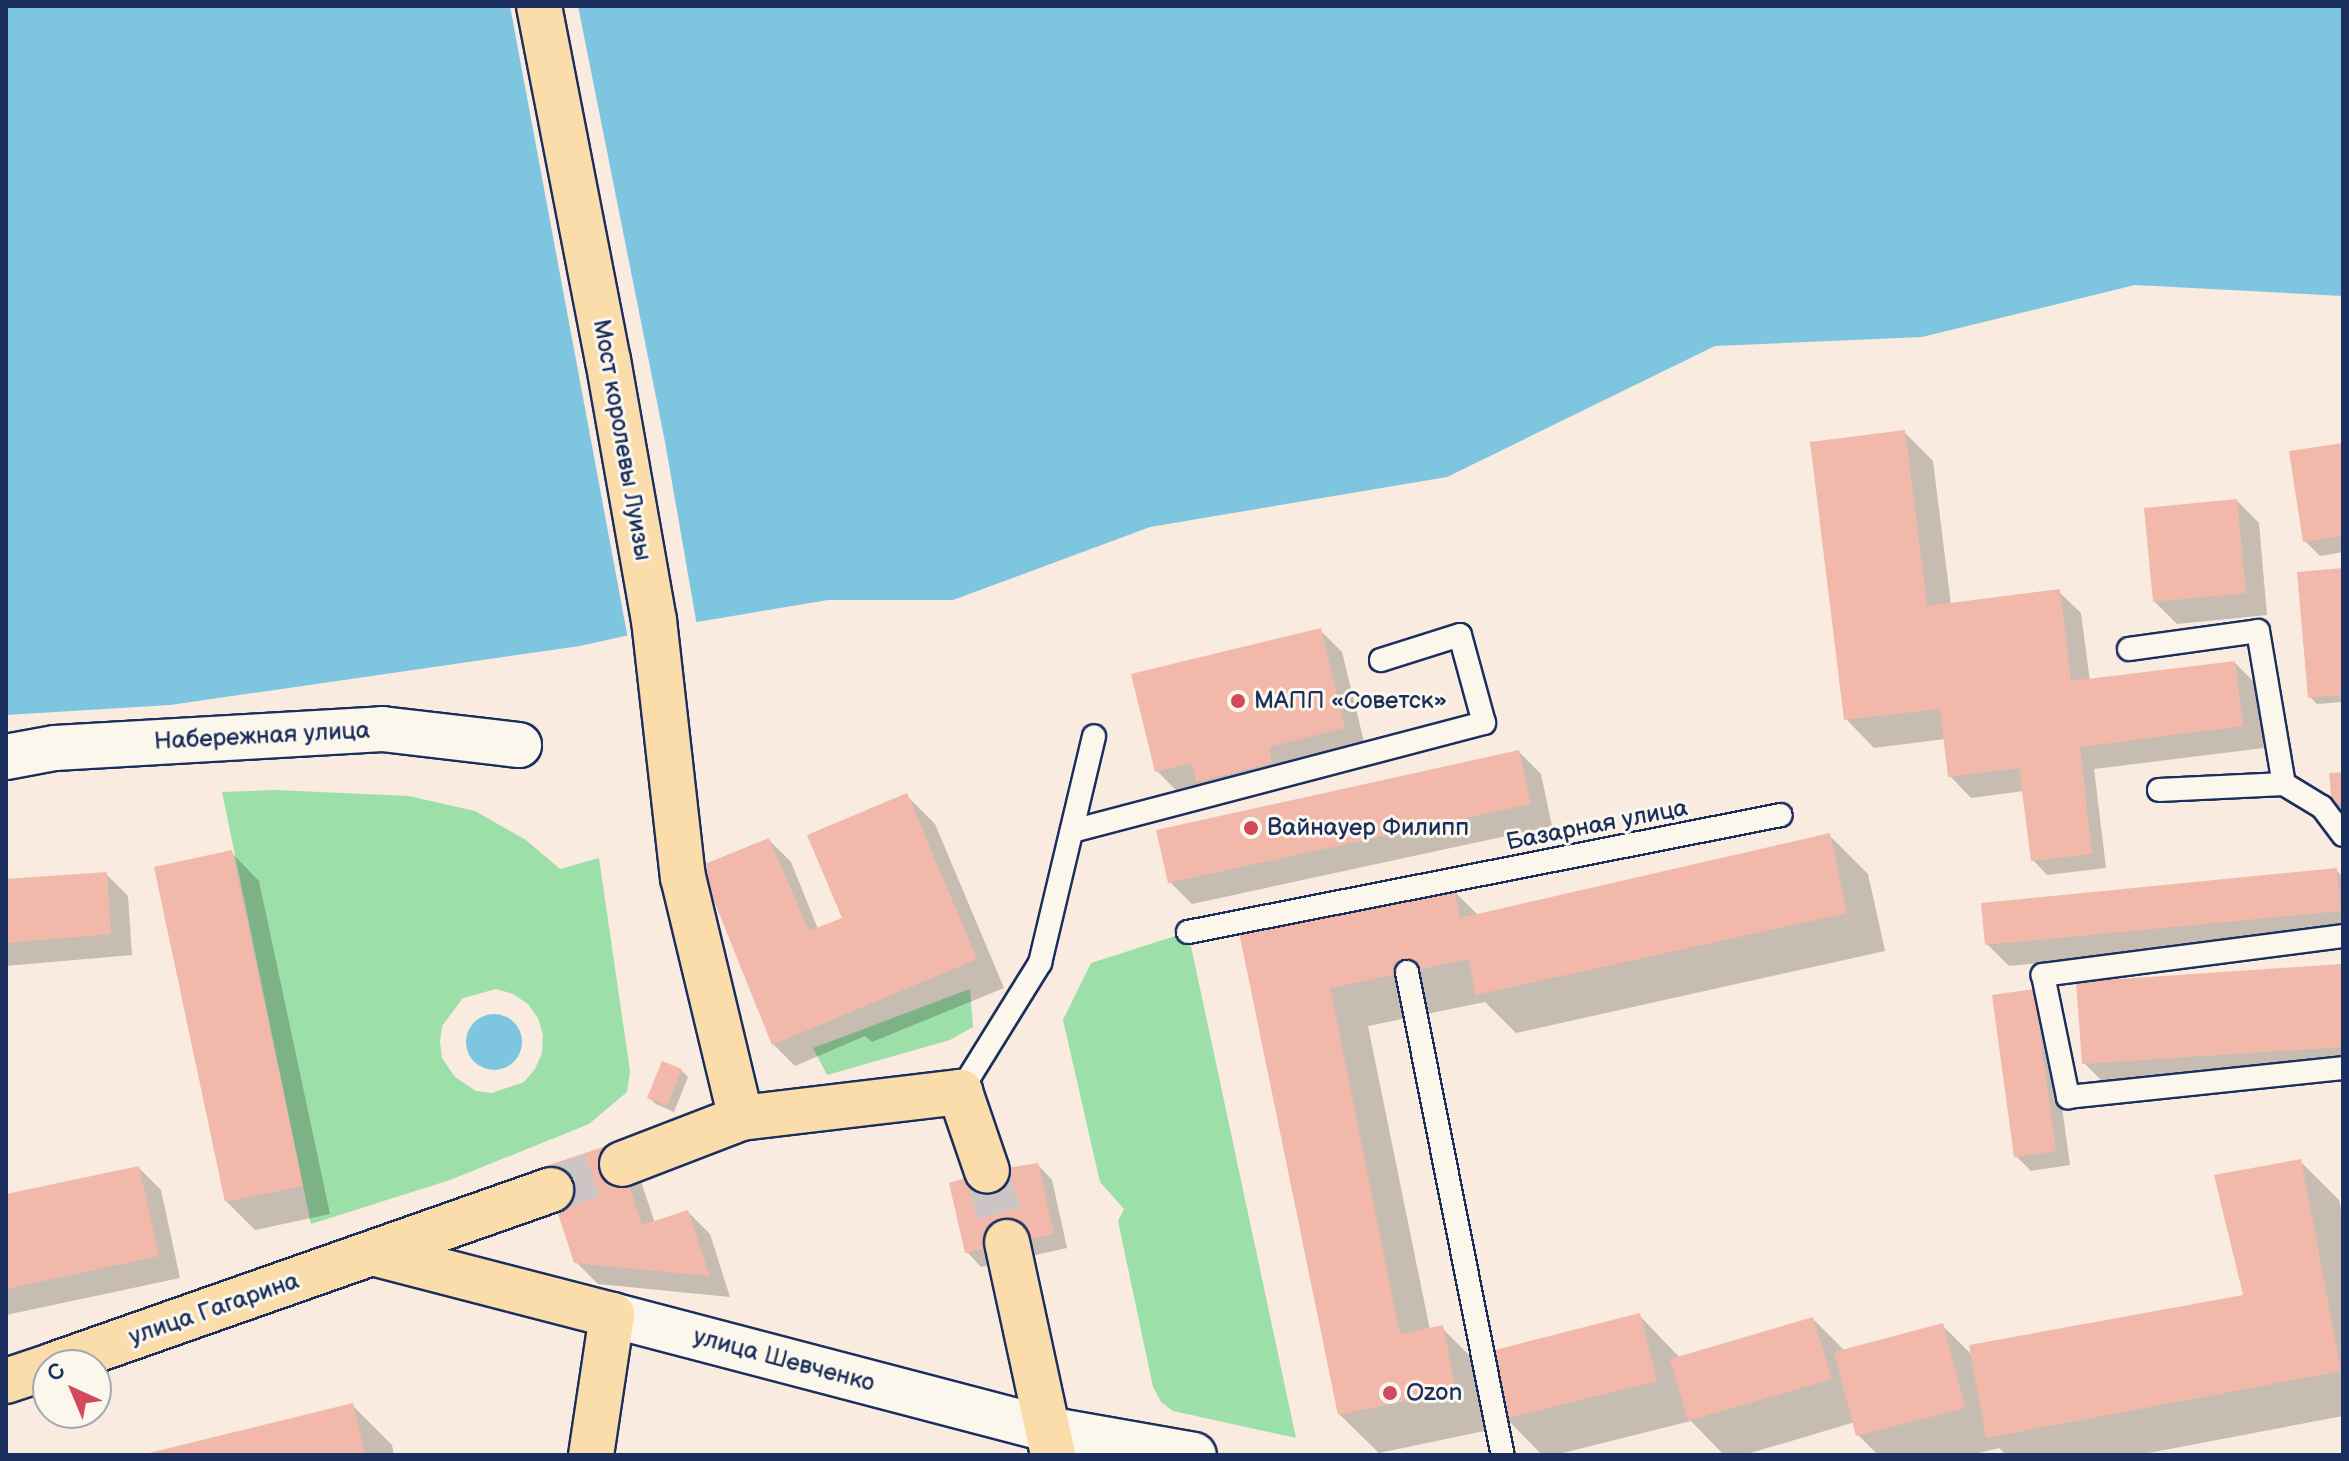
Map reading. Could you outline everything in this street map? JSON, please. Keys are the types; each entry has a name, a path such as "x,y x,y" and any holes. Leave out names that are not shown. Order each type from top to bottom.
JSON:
{"main road":[{"name":"Мост королевы Луизы","path":"539,6 608,360 654,620 683,877 741,1118"},
{"name":"Набережная улица","path":"6,757 55,748 382,729 519,745"},
{"path":"622,1164 741,1118 960,1092 987,1171"},
{"name":"улица Гагарина","path":"99,1349 551,1190"},
{"path":"1007,1242 1050,1442"},
{"name":"улица Шевченко","path":"376,1254 612,1315 1050,1442 1194,1455"},
{"path":"591,1455 612,1315"},
{"name":"улица Гагарина","path":"6,1381 32,1372"}],"lane":[{"path":"2129,649 2258,631 2284,784"},
{"path":"1072,831 1484,723 1460,635 1381,660"},
{"path":"960,1092 1040,963 1094,736"},
{"path":"2159,790 2284,784 2322,807 2343,835"},
{"name":"Базарная улица","path":"1188,932 1390,896 1781,815"},
{"path":"2343,936 2043,975 2068,1097 2343,1068"},
{"path":"1407,972 1503,1455"}],"green space":[{"path":"275,790 409,796 475,811 526,840 560,869 599,858 630,1071 627,1092 589,1124 450,1180 311,1224 222,792","holes":["496,989 513,994 528,1004 538,1018 543,1035 542,1053 535,1069 524,1082 492,1093 476,1091 455,1077 442,1058 442,1026 463,998"]},
{"path":"1188,932 1296,1438 1173,1411 1161,1402 1153,1387 1118,1221 1124,1209 1100,1182 1063,1020 1091,963"},
{"path":"970,989 973,1027 950,1040 827,1075 813,1048"}],"water":[{"path":"6,6 2343,6 2343,296 2135,285 1922,337 1715,346 1447,477 1150,527 953,600 828,600 661,628 580,646 170,705 6,715"},
{"path":"494,1014 514,1022 522,1042 514,1062 494,1070 474,1062 466,1042 474,1022"}],"pier":[{"path":"510,6 578,6 665,442 697,626 628,639"}],"building":[{"path":"1905,430 1927,606 2060,589 2071,681 2235,661 2243,726 2080,747 2092,854 2031,861 2019,768 1948,777 1940,709 1844,720 1810,442"},
{"path":"2343,443 2343,536 2303,542 2289,451"},
{"path":"2237,499 2246,593 2153,602 2144,508"},
{"path":"2343,568 2343,695 2308,698 2297,572"},
{"name":"МАПП «Советск»","path":"1321,628 1345,728 1269,747 1272,763 1196,782 1192,763 1155,772 1131,674"},
{"name":"МАПП «Советск»","path":"1519,750 1531,804 1168,883 1156,830"},
{"path":"2343,772 2343,803 2332,805 2329,773"},
{"path":"907,793 977,959 772,1045 700,866 769,838 809,931 842,918 807,835"},
{"path":"1830,833 1847,913 1475,995 1469,959 1330,988 1400,1334 1443,1325 1456,1390 1338,1415 1239,932 1454,888 1460,918"},
{"path":"232,850 303,1186 225,1202 154,867"},
{"path":"2337,868 2341,911 1985,945 1981,903"},
{"path":"107,872 111,934 6,943 6,879"},
{"path":"2341,964 2343,1047 2082,1064 2076,982"},
{"path":"2034,989 2056,1151 2014,1157 1992,995"},
{"path":"662,1061 682,1069 667,1106 647,1098"},
{"path":"615,1143 642,1225 688,1210 710,1276 574,1263 543,1167"},
{"path":"2301,1159 2341,1371 1986,1438 1969,1345 2243,1295 2214,1175"},
{"path":"1038,1163 1054,1234 965,1253 949,1183 987,1171"},
{"path":"139,1166 159,1256 6,1289 6,1194"},
{"path":"1640,1313 1657,1381 1504,1419 1487,1352"},
{"path":"1813,1317 1832,1379 1688,1421 1670,1359"},
{"path":"1943,1323 1965,1408 1856,1436 1834,1352"},
{"path":"353,1403 365,1455 145,1455 145,1454"}],"tunnel":[{"path":"551,1190 622,1164"},
{"path":"987,1171 1007,1242"}],"place":[{"name":"МАПП «Советск»","path":"1238,701"},
{"name":"Вайнауер Филипп","path":"1251,828"},
{"name":"Ozon","path":"1390,1393"}]}
